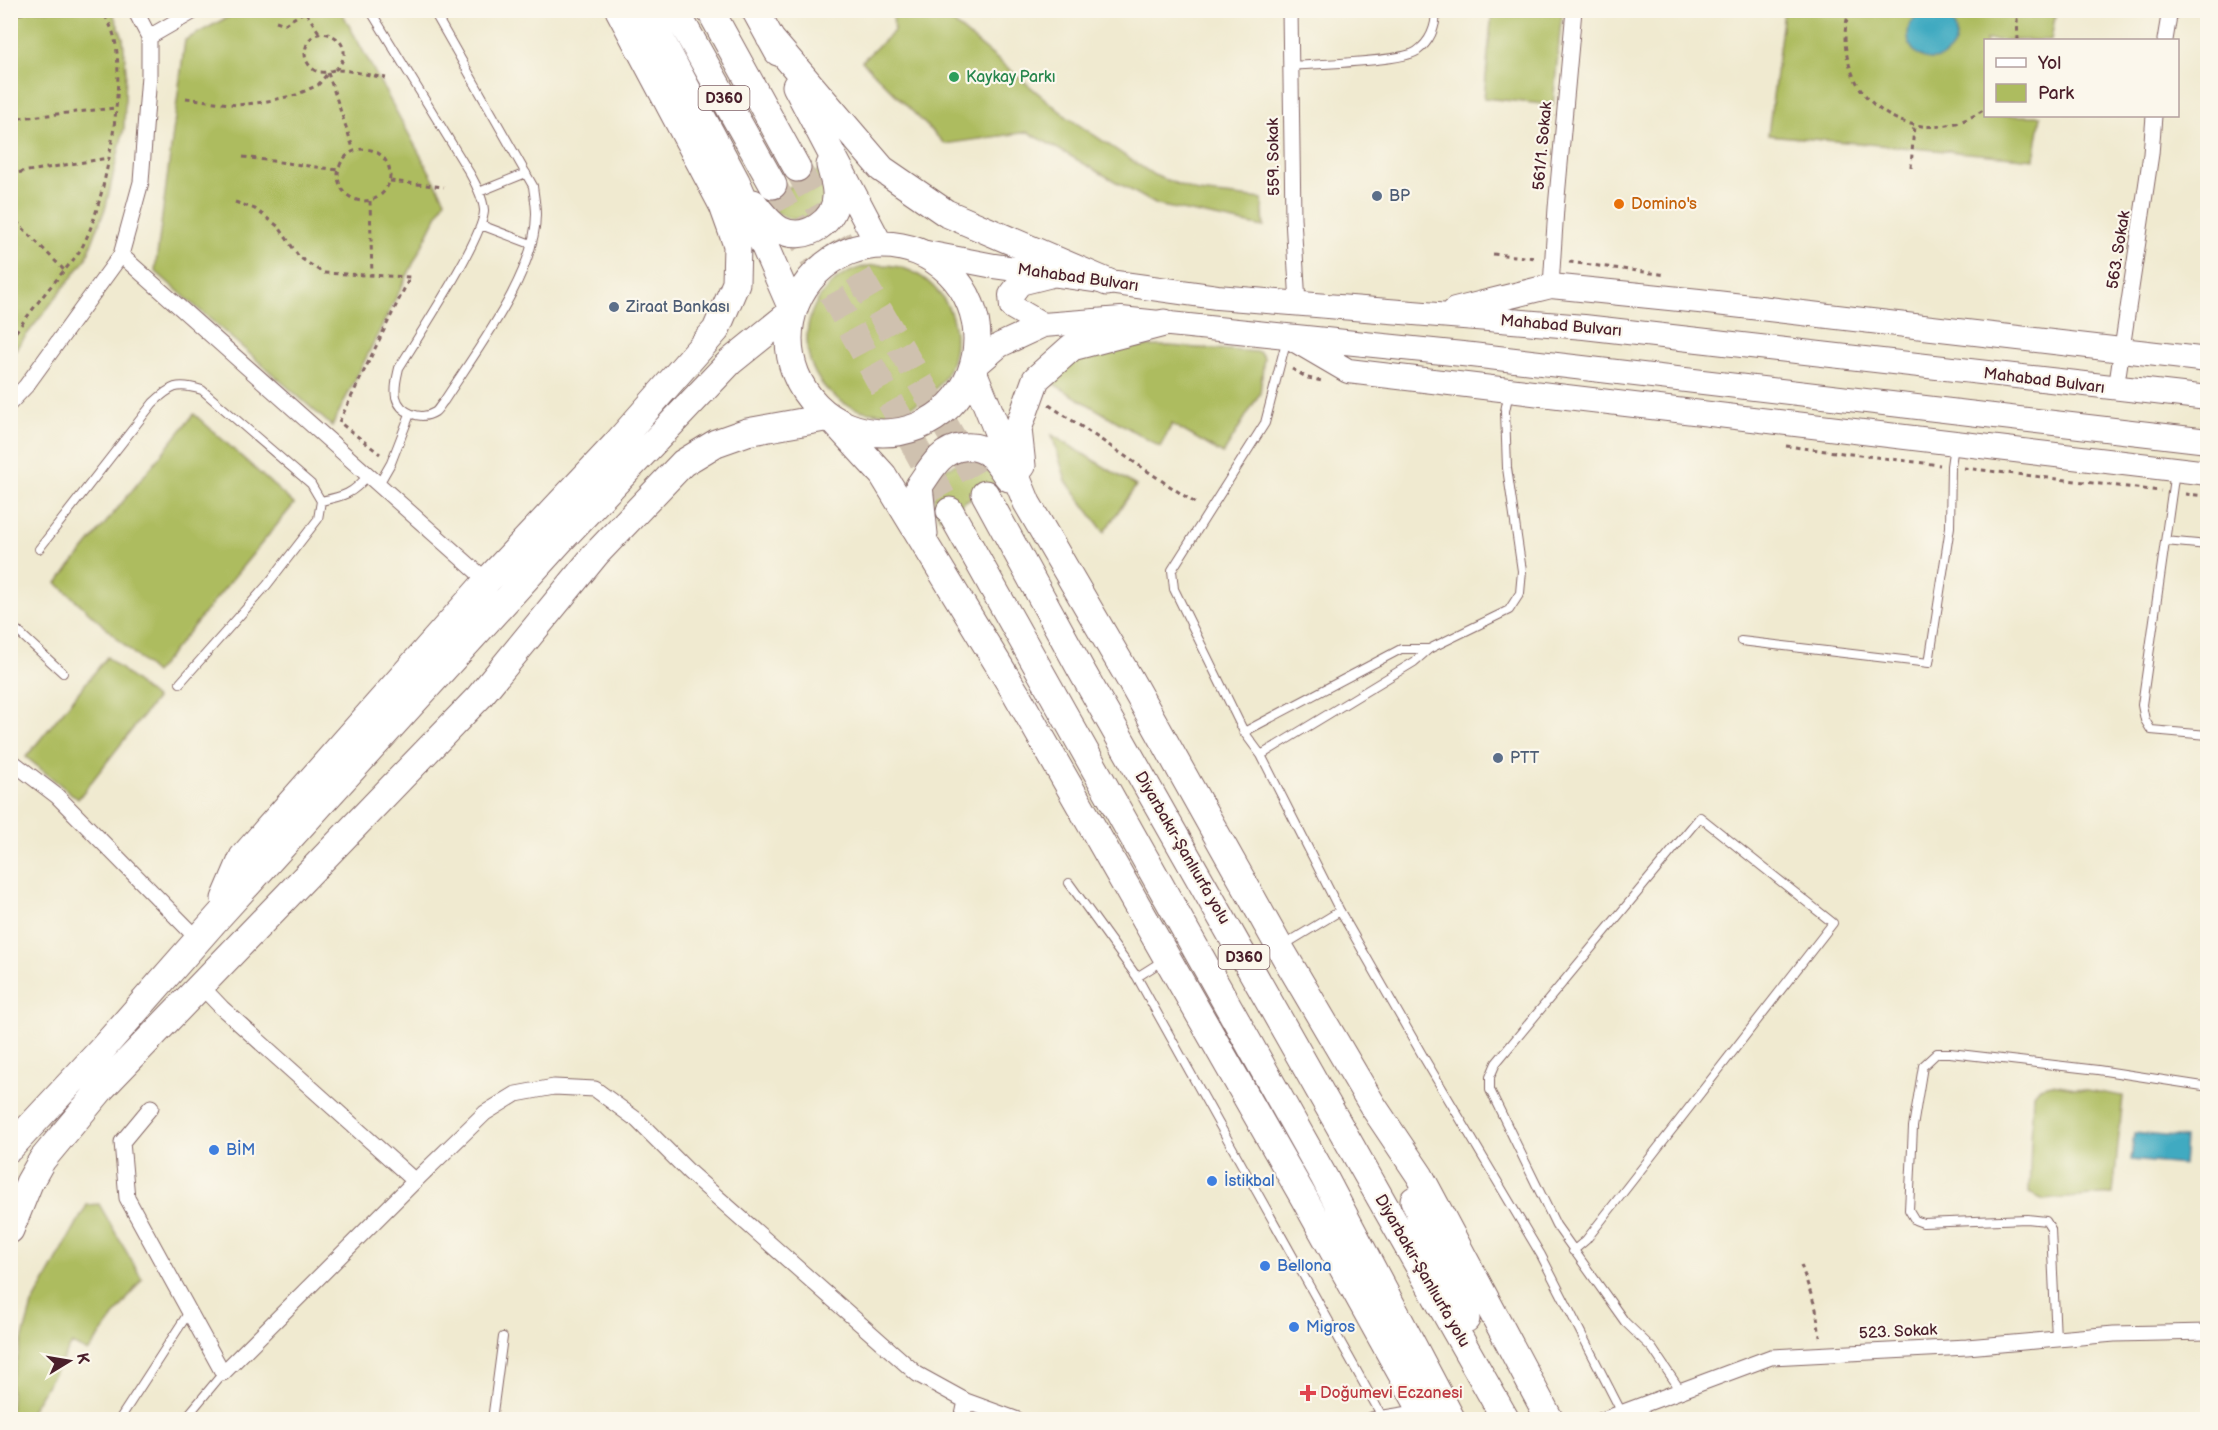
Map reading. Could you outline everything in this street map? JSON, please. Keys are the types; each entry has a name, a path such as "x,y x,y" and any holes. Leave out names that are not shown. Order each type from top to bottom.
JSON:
{"highway":[{"path":"218,917 243,857 487,581 617,443 716,330 736,283 737,245 723,206 619,10"},
{"path":"645,10 736,181 793,311"},
{"name":"D360","path":"675,10 773,185"},
{"name":"D360","path":"710,10 797,168"},
{"path":"755,10 879,244"},
{"path":"770,38 882,169 946,213 1107,282"},
{"path":"736,181 767,220 780,230 792,233 815,230 826,221 835,204 836,193 823,136"},
{"path":"10,1230 29,1183 42,1160 101,1089 478,698 596,554 683,463 716,443 747,432 830,417 856,429 885,433 913,428 939,415 959,395 972,369 977,340 972,309 958,282 937,261 909,248 879,244 856,248 835,257 817,272 802,290 793,311 789,341 794,370 808,397 830,417 883,474 925,542 1017,696 1304,1198 1436,1414"},
{"path":"10,1148 608,490 730,362 793,311"},
{"path":"1027,503 1018,429 1036,379 1072,347 1164,323"},
{"path":"972,369 1027,503"},
{"path":"925,542 919,486 940,458 954,450 972,446 981,448 992,456 1027,503 1135,688 1280,948 1373,1106 1420,1176 1550,1419"},
{"name":"Diyarbakır-Şanlıurfa yolu","path":"986,494 1080,668 1508,1419"},
{"name":"D360","path":"950,511 1324,1178 1436,1414"},
{"path":"1373,1106 1508,1419"}],"main road":[{"name":"Mahabad Bulvarı","path":"916,251 994,266 1217,297 1584,327 2208,398"},
{"path":"1043,325 1012,307 1011,295 1020,283 1056,274"},
{"path":"1436,315 1551,286 2208,360"},
{"name":"Mahabad Bulvarı","path":"972,369 1000,345 1043,325 1121,319 1472,355 2208,441"},
{"path":"1287,336 1348,371 2208,473"}],"street":[{"path":"10,403 26,386 121,255 141,182 149,75 149,37 135,10"},
{"path":"149,37 196,10"},
{"name":"559. Sokak","path":"1290,10 1293,218 1298,303"},
{"name":"561/1. Sokak","path":"1551,286 1574,10"},
{"path":"2165,39 2170,10"},
{"name":"563. Sokak","path":"2116,389 2151,154 2154,117"},
{"path":"121,255 487,581"},
{"path":"10,760 57,796 199,940"},
{"path":"201,986 222,1008 415,1181"},
{"path":"151,1107 122,1142 127,1198 223,1373 485,1113 516,1094 554,1087 595,1089 638,1120 690,1173 917,1374 966,1401 1018,1419"},
{"name":"523. Sokak","path":"1602,1419 1622,1413 1644,1413 1681,1391 1771,1357 1967,1347 2114,1334 2208,1332"},
{"path":"962,1419 966,1401"},
{"path":"1378,1419 1436,1414"}],"lane":[{"path":"370,10 469,172 479,192 484,210 481,225 399,368 396,398 402,408 410,414 423,416 435,412 444,401 523,273 536,215 533,186 433,10"},
{"path":"1291,66 1395,58 1416,52 1432,37 1436,10"},
{"path":"479,192 526,173"},
{"path":"481,225 531,244"},
{"path":"1287,336 1264,423 1172,570 1174,589 1244,732 1260,755 1340,911 1541,1255 1622,1413"},
{"path":"39,549 153,403 169,387 186,385 202,390 311,484 321,501 318,519 275,576 180,683"},
{"path":"1260,755 1414,662 1429,649 1509,610 1520,593 1522,571 1507,468 1505,411 1509,390"},
{"path":"321,501 350,494 374,480 391,463 410,414"},
{"path":"1741,641 1929,663 1950,527 1951,466 1954,444"},
{"path":"2175,470 2142,705 2145,720 2151,730 2208,735"},
{"path":"2164,541 2208,545"},
{"path":"10,624 63,673"},
{"path":"1244,732 1401,649 1429,649"},
{"path":"1573,1251 1586,1240 1833,923 1700,817 1496,1063 1490,1077 1490,1090 1556,1225 1573,1251 1625,1322 1652,1348 1681,1391"},
{"path":"1069,883 1137,976 1378,1419"},
{"path":"1280,948 1340,911"},
{"path":"1137,976 1167,958"},
{"path":"2056,1339 2050,1229 2046,1221 2027,1219 1923,1223 1915,1220 1909,1210 1913,1126 1923,1066 1937,1053 1950,1053 2098,1070 2204,1086"},
{"path":"119,1419 189,1312"},
{"path":"492,1419 503,1337"},
{"path":"184,1419 223,1373"}],"path":[{"path":"10,15 50,10"},
{"path":"10,339 82,248 92,224 108,158 118,74 114,36 103,10"},
{"path":"1850,10 1844,42 1850,71 1865,96 1887,115 1914,125 1944,127 1972,118 1984,109"},
{"path":"2013,10 2017,19 2018,39"},
{"path":"276,21 285,24 305,11 320,34"},
{"path":"186,98 237,105 296,95 318,85 343,60 343,46 335,36 320,34 308,43 305,55 310,67 315,71 328,73"},
{"path":"335,70 386,78"},
{"path":"328,73 354,151"},
{"path":"10,119 115,108"},
{"path":"1911,168 1914,125"},
{"path":"363,149 379,154 389,167 390,181 385,192 370,201 361,202 346,194 338,179 338,170 341,162 354,151 363,149"},
{"path":"243,157 338,170"},
{"path":"10,174 108,158"},
{"path":"390,181 444,187"},
{"path":"370,201 372,276"},
{"path":"235,202 255,209 279,227 299,258 323,273 410,277 339,422 391,463"},
{"path":"10,214 64,271"},
{"path":"1031,392 1209,512"},
{"path":"1801,1265 1816,1309 1823,1354"}],"green space":[{"path":"11,10 112,11 123,38 126,69 124,128 106,206 86,259 11,355"},
{"path":"241,10 341,11 445,200 332,426 155,271 185,40"},
{"path":"893,11 939,11 1067,117 1154,175 1198,192 1262,199 1264,227 1157,205 1028,132 945,144 862,61 894,31"},
{"path":"1492,11 1562,11 1553,105 1484,98"},
{"path":"1784,11 2056,11 2051,39 1984,39 1984,117 2041,117 2034,159 1768,135"},
{"path":"823,168 828,177 821,210 804,218 791,219 778,213 765,201"},
{"path":"881,265 910,270 934,286 950,310 955,339 950,368 934,392 910,408 881,413 852,408 828,392 812,368 807,339 812,310 828,286 852,270"},
{"path":"1169,346 1259,352 1264,357 1260,393 1223,454 1172,424 1160,447 1045,379 1073,354 1104,347"},
{"path":"194,414 294,504 155,673 57,583"},
{"path":"1052,435 1136,486 1104,532 1066,481"},
{"path":"961,462 982,466 998,480 940,518 934,499 934,483 943,471"},
{"path":"107,657 156,699 78,799 26,757"},
{"path":"2052,1084 2123,1096 2113,1194 2044,1200 2029,1193 2033,1094 2039,1087"},
{"path":"99,1204 142,1279 88,1352 72,1344 26,1419 11,1419 11,1380 32,1305 87,1205"}],"water":[{"path":"1932,11 1949,18 1956,35 1949,52 1932,59 1915,52 1908,35 1915,18"},
{"path":"2134,1133 2185,1138 2183,1165 2131,1160"}],"tunnel":[{"path":"797,168 985,494"},
{"path":"773,185 950,511"}],"place":[{"name":"Kaykay Parkı","path":"954,77"},
{"name":"BP","path":"1377,196"},
{"name":"Domino's","path":"1619,204"},
{"name":"Ziraat Bankası","path":"614,307"},
{"name":"PTT","path":"1498,758"},
{"name":"BİM","path":"214,1150"},
{"name":"İstikbal","path":"1212,1181"},
{"name":"Bellona","path":"1265,1266"},
{"name":"Migros","path":"1294,1327"},
{"name":"Doğumevi Eczanesi","path":"1308,1393"}]}
